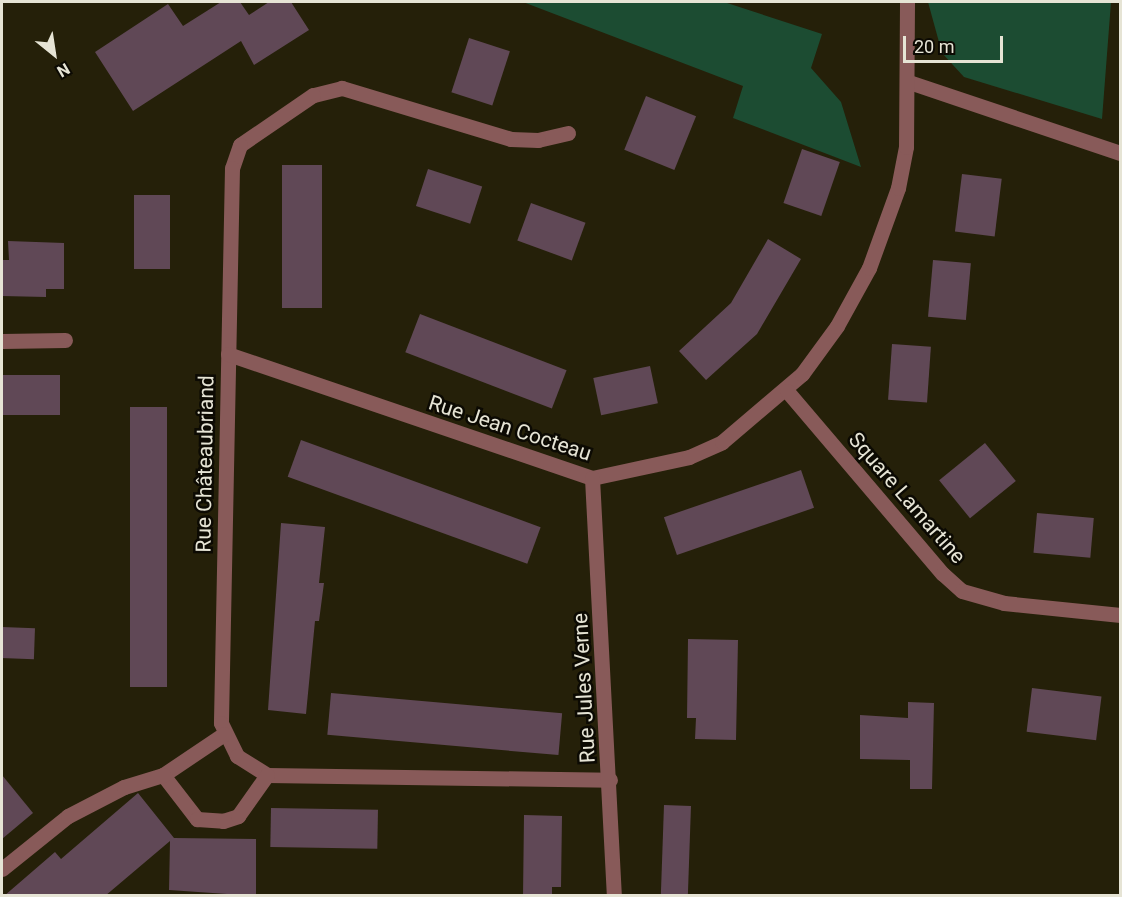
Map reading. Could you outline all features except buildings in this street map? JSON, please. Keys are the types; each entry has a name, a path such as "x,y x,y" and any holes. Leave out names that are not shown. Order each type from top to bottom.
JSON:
{"street":[{"name":"Rue Jean Cocteau","path":"228,354 592,478 705,450 737,432 787,391 837,326 877,250 902,167 909,82 907,2"},
{"path":"909,82 1120,153"},
{"name":"Rue Châteaubriand","path":"225,734 232,168 240,145 259,128 313,95 342,88 511,139 538,140 568,133"},
{"path":"2,341 65,340"},
{"name":"Square Lamartine","path":"787,391 943,574 962,591 1004,603 1120,615"},
{"name":"Rue Jules Verne","path":"592,478 610,780 614,896"},
{"path":"2,869 68,816 130,784 163,775 225,734 246,765 267,775 610,780"},
{"path":"163,775 197,819 223,821 244,810 267,775"}],"green space":[{"path":"523,2 724,2 822,34 811,68 841,102 861,167 733,118 743,86"},
{"path":"928,2 1111,2 1102,119 964,77 942,53"}]}
